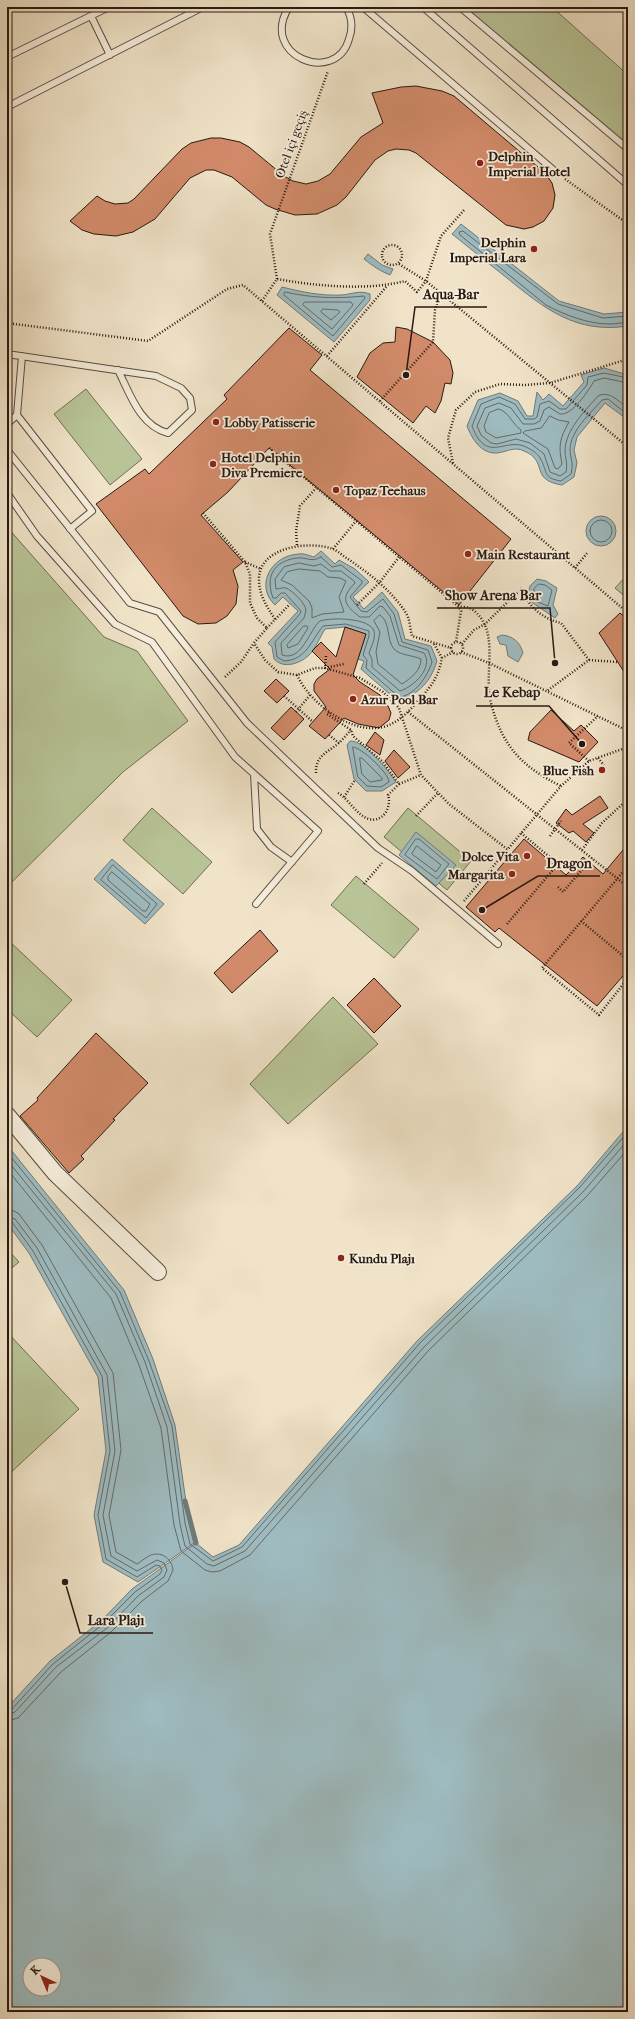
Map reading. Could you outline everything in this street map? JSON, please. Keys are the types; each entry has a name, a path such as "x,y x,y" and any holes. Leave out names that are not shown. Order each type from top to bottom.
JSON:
{"street":[{"path":"7,1114 55,1173 158,1272"}],"lane":[{"path":"7,57 109,7"},
{"path":"7,107 203,7"},
{"path":"289,7 282,18 282,38 293,55 312,63 332,60 347,47 353,27 346,7"},
{"path":"363,7 557,173"},
{"path":"423,7 628,185"},
{"path":"460,7 628,149"},
{"path":"90,16 110,55"},
{"path":"7,354 118,370 156,376 181,388 190,398 192,410 168,433 158,430 146,421 118,370"},
{"path":"22,356 18,415 92,511 70,529"},
{"path":"7,424 18,415"},
{"path":"7,450 130,603 159,612 248,723 378,848 412,871 498,944"},
{"path":"7,493 37,536 115,624 152,642 234,757 318,831 256,904"},
{"path":"254,774 257,829 271,847 292,862"}],"path":[{"path":"7,10 12,7"},
{"name":"Otel içi geçiş","path":"277,280 270,234 332,60"},
{"path":"557,173 628,224"},
{"path":"262,301 277,280 310,285 387,286 405,281 417,292 426,281 441,236 465,209"},
{"path":"399,264 403,256 400,249 394,245 386,247 382,254 384,262 391,266 399,264 426,281 628,447"},
{"path":"7,323 148,341 227,289 243,285 628,613"},
{"path":"327,356 387,286"},
{"path":"380,401 433,342 435,310 440,293"},
{"path":"453,464 448,438 456,410 475,392 500,384 550,384 628,359"},
{"path":"269,448 458,606 461,611 456,642 451,648"},
{"path":"297,545 296,531 300,506 316,488"},
{"path":"203,513 245,562 250,574 250,603 257,618 267,628"},
{"path":"333,549 356,521"},
{"path":"275,619 262,598 259,579 261,569 270,558 297,545 313,545 333,549 380,582 407,614 412,636 451,648"},
{"path":"575,568 588,552"},
{"path":"357,605 380,582 399,556"},
{"path":"245,562 261,569"},
{"path":"462,644 474,630 485,624 522,588 529,604 554,621 561,623 589,660"},
{"path":"217,685 241,662 254,643 290,604"},
{"path":"458,606 472,609 485,624 490,643 488,681 490,701 497,723 507,743 521,760 538,775 561,786"},
{"path":"456,642 462,644"},
{"path":"254,643 265,660 278,672 298,675 315,668 325,668 344,664"},
{"path":"298,675 303,687 329,712 358,726 375,729 388,725 401,718 429,689 439,673 442,658 434,644"},
{"path":"461,652 464,648 462,644"},
{"path":"451,648 453,652"},
{"path":"442,658 453,652 456,654 461,652 489,663 628,731"},
{"path":"325,668 326,656"},
{"path":"547,691 589,660 617,662"},
{"path":"325,668 360,678 383,692 399,708 420,775 438,793 507,849"},
{"path":"298,711 310,695"},
{"path":"284,696 298,711 313,722"},
{"path":"329,712 327,714 351,730 353,736 383,762 400,784"},
{"path":"408,712 556,828 628,887"},
{"path":"589,761 569,743 598,716"},
{"path":"317,777 317,762 326,751 339,743 351,730"},
{"path":"329,734 339,743"},
{"path":"457,909 561,786 589,761 628,746"},
{"path":"598,758 604,766"},
{"path":"333,790 344,796 362,815 368,819 380,818 387,810 390,800 388,795 400,784 420,775"},
{"path":"344,796 355,780"},
{"path":"416,816 438,793"},
{"path":"582,850 602,823 628,799"},
{"path":"550,836 561,821"},
{"path":"507,924 558,864 521,832"},
{"path":"364,884 389,855"},
{"path":"558,887 563,892 592,858"},
{"path":"628,866 542,968 599,1016 628,978"},
{"path":"489,870 494,875"},
{"path":"581,922 628,960"}],"green space":[{"path":"464,7 552,7 628,75 628,147"},
{"path":"86,389 142,459 110,485 54,414"},
{"path":"7,527 104,637 137,651 188,721 123,772 7,887"},
{"path":"628,574 628,599 615,588"},
{"path":"152,808 212,862 183,894 123,840"},
{"path":"408,808 471,861 447,890 384,837"},
{"path":"356,876 419,929 394,958 331,905"},
{"path":"9,941 72,1000 37,1037 7,1009 7,942"},
{"path":"333,997 378,1044 288,1124 250,1084"},
{"path":"7,1249 19,1262 7,1272"},
{"path":"7,1332 79,1409 7,1476"}],"water":[{"path":"461,224 559,301 604,314 628,312 628,326 609,328 577,323 548,309 452,234"},
{"path":"368,254 382,265 393,269 390,275 364,259"},
{"path":"282,287 327,295 342,295 363,292 370,294 370,300 334,342 277,295"},
{"path":"604,368 628,375 628,420 605,403 577,437 574,450 577,463 574,477 562,485 552,483 546,479 542,475 536,460 524,451 517,449 491,453 486,451 474,441 467,426 478,400 500,393 518,401 527,416 533,416 537,392 543,400 549,394 563,406 584,382 581,375"},
{"path":"601,516 607,517 615,525 615,537 607,545 601,546 595,545 587,537 586,531 587,525 595,517"},
{"path":"321,551 335,564 339,560 355,569 369,582 353,597 364,609 382,592 398,612 405,639 431,646 437,661 431,676 418,691 400,703 361,669 364,661 358,659 366,634 345,627 325,629 313,650 304,659 296,663 286,665 274,659 272,647 268,643 298,611 283,597 275,605 269,597 266,589 266,580 269,572 274,565 289,556 303,554 314,557"},
{"path":"537,579 546,581 557,588 553,605 558,614 555,618 530,601 528,593 530,586"},
{"path":"502,635 513,638 520,646 523,653 518,662 508,656 506,645 500,644 497,637"},
{"path":"350,741 362,745 376,757 396,782 382,791 366,791 354,779 347,745"},
{"path":"416,832 456,865 436,886 399,855"},
{"path":"112,859 164,904 145,924 94,879"},
{"path":"628,1126 628,2012 7,2012 7,1708 50,1661 101,1621 132,1589 196,1543 213,1557 239,1545 417,1341 577,1186"},
{"path":"7,1145 124,1290 153,1359 175,1425 189,1523 194,1543 138,1582 103,1562 94,1515 106,1451 98,1377 29,1253 7,1223"}],"building":[{"name":"Delphin Imperial Hotel","path":"416,86 442,91 454,96 545,173 552,183 555,195 553,208 544,221 533,227 524,229 506,225 416,153 409,150 396,149 388,151 375,160 346,197 337,205 317,214 295,215 275,209 266,205 232,177 214,170 206,170 190,178 155,219 133,232 116,236 94,234 82,230 70,221 97,196 105,201 115,204 128,203 134,199 182,149 191,143 211,138 221,138 240,142 249,147 284,176 293,181 306,184 318,181 330,174 361,137 383,123 372,93 401,87"},
{"path":"396,327 407,329 433,342 450,360 453,373 451,384 445,383 441,401 435,413 426,406 413,423 357,377 370,353 383,343 395,342"},
{"path":"289,328 322,355 310,370 511,539 459,605 269,448 228,492 201,515 243,562 233,570 238,586 236,604 227,616 216,623 198,624 183,616 96,504 145,469 149,474 227,399 224,395"},
{"path":"620,613 628,619 628,678 599,633"},
{"path":"345,627 366,634 353,675 360,682 380,695 391,713 389,720 379,728 358,724 344,718 325,739 309,726 326,707 314,691 314,684 317,679 330,669 312,651 321,642 336,657"},
{"path":"276,679 289,691 277,703 264,691"},
{"path":"291,707 304,719 284,740 271,728"},
{"path":"551,710 574,731 581,725 598,742 579,762 528,740 530,732"},
{"path":"375,732 384,740 380,755 366,745"},
{"path":"394,750 410,767 398,778 385,761"},
{"path":"600,796 608,808 583,824 594,833 586,842 573,831 569,833 556,823 566,809 572,815"},
{"path":"524,839 566,875 583,857 603,874 628,844 628,970 597,1006 499,928 495,932 466,907"},
{"path":"260,930 278,951 232,993 214,973"},
{"path":"374,978 401,1006 374,1033 347,1005"},
{"path":"96,1033 148,1083 113,1119 115,1120 81,1156 84,1159 69,1173 20,1116 38,1100 37,1098"}],"waterway":[{"path":"185,1501 196,1543"}],"place":[{"name":"Delphin Imperial Hotel","path":"480,163"},
{"name":"Delphin Imperial Lara","path":"534,249"},
{"name":"Aqua-Bar","path":"406,375"},
{"name":"Lobby Patisserie","path":"216,422"},
{"name":"Hotel Delphin Diva Premiere","path":"213,464"},
{"name":"Topaz Teehaus","path":"336,490"},
{"name":"Main Restaurant","path":"468,554"},
{"name":"Show Arena Bar","path":"555,663"},
{"name":"Azur Pool Bar","path":"353,699"},
{"name":"Le Kebap","path":"582,744"},
{"name":"Blue Fish","path":"602,770"},
{"name":"Dolce Vita","path":"527,856"},
{"name":"Margarita","path":"512,874"},
{"name":"Dragon","path":"482,910"},
{"name":"Kundu Plajı","path":"341,1258"},
{"name":"Lara Plajı","path":"65,1582"}]}
